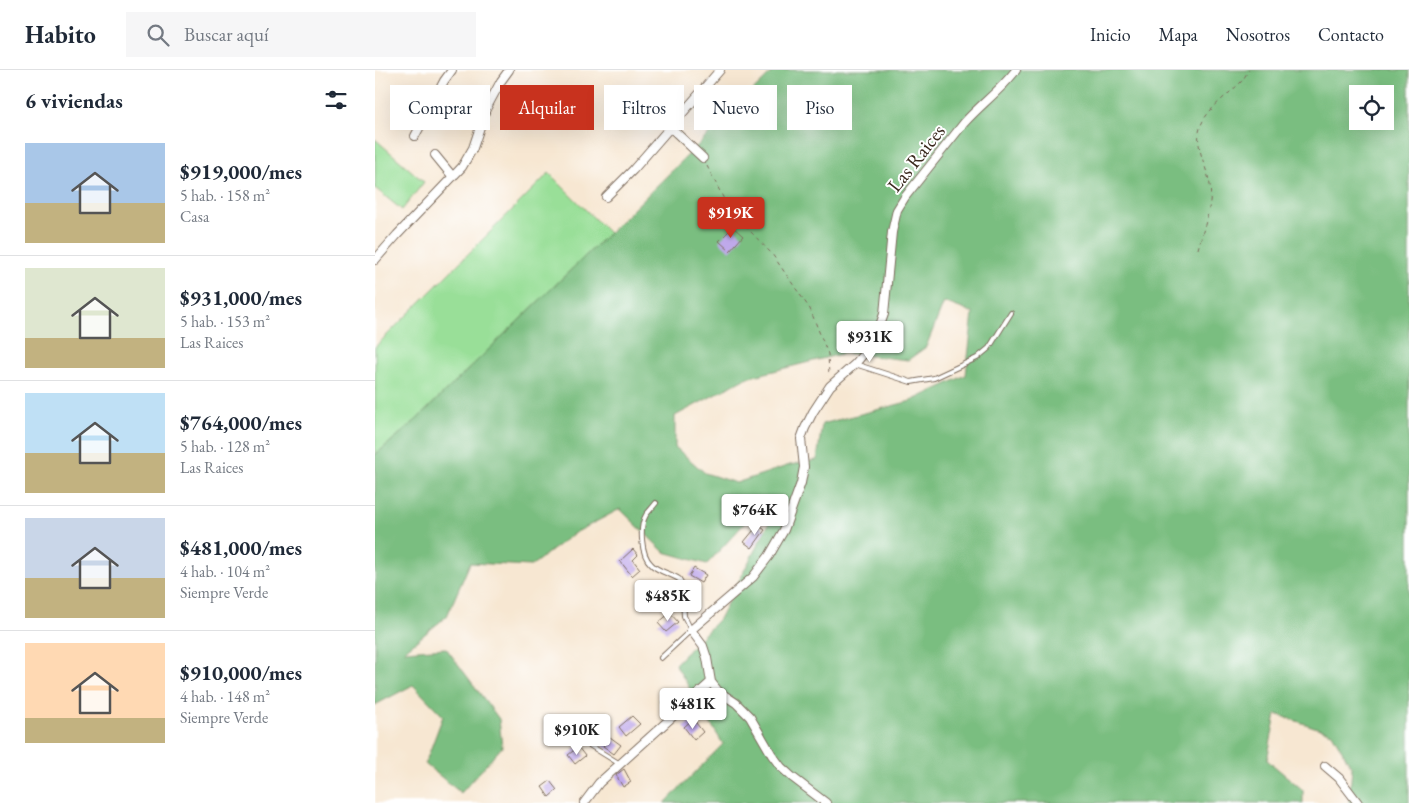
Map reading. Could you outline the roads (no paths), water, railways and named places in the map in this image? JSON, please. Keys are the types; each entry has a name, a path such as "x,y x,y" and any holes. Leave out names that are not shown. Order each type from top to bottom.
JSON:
{"street":[{"path":"443,85 452,70"},
{"path":"490,103 509,70"},
{"path":"684,111 720,70"},
{"name":"Las Raices","path":"691,630 753,577 769,556 784,530 801,483 803,467 801,439 805,428 830,386 855,364 877,334 884,314 892,232 897,210 905,197 964,123 1006,84 1016,70"},
{"path":"415,136 418,130"},
{"path":"375,260 397,234 453,176 473,148 478,130"},
{"path":"606,198 667,130"},
{"path":"673,130 703,158"},
{"path":"435,155 453,176"},
{"path":"691,630 703,646 711,682 717,691 736,703 750,717 781,767 826,803"},
{"path":"584,803 599,783 711,682"},
{"path":"1325,766 1339,778 1357,803"}],"lane":[{"path":"855,364 911,382 934,378 977,358 989,348 1011,314"},
{"path":"656,503 645,516 641,534 644,556 651,564 679,579 684,616 691,630"},
{"name":"Las Raices","path":"661,658 691,630"},
{"path":"566,727 619,764"}]}
